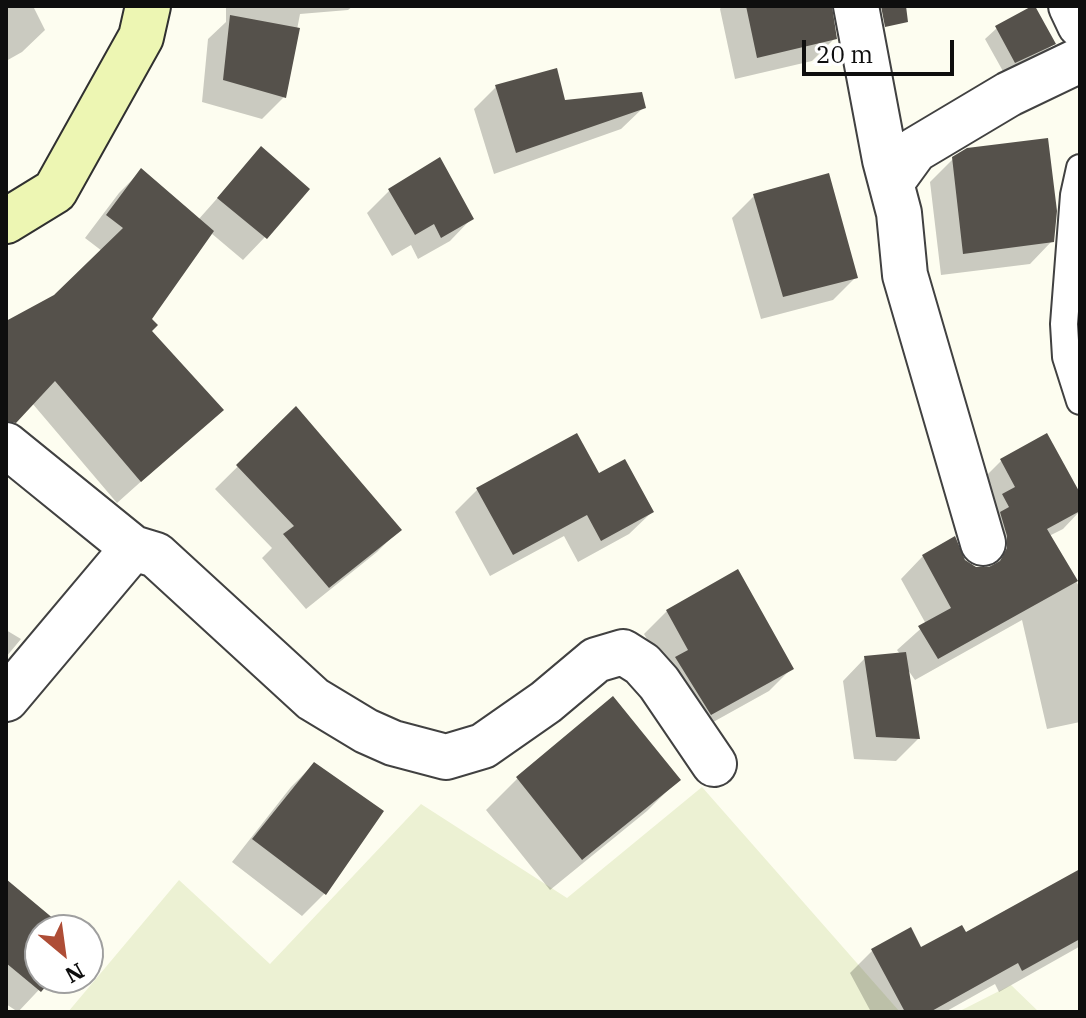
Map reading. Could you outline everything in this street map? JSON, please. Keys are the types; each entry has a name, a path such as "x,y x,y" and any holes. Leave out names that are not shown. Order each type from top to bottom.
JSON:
{"main road":[{"path":"6,221 55,191 141,37 148,6"}],"street":[{"path":"856,6 899,213 905,275 912,307 983,543"},
{"path":"1071,6 1080,25"},
{"path":"891,183 915,150 1009,94 1080,60"},
{"path":"6,445 133,548 156,555 313,699 366,731 393,743 446,757 483,746 546,702 596,660 623,652 642,664 659,683 714,764"},
{"path":"6,699 133,548"}],"lane":[{"path":"1080,168 1074,195 1064,324 1066,357 1080,401"}],"green space":[{"path":"702,787 900,1012 68,1012 83,994 104,994 104,969 179,880 270,964 421,804 567,898"},
{"path":"1011,985 1039,1012 958,1012"}],"building":[{"path":"746,6 832,6 837,39 757,58"},
{"path":"881,6 906,6 908,22 885,27"},
{"path":"1035,6 1056,44 1015,63 995,26"},
{"path":"230,15 300,28 286,98 223,80"},
{"path":"557,68 565,100 642,92 646,108 516,153 495,85"},
{"path":"1048,138 1057,211 1054,242 963,254 952,157 967,148"},
{"path":"261,146 310,189 267,239 217,198"},
{"path":"440,157 474,219 441,238 434,224 415,235 388,189"},
{"path":"141,168 214,231 152,319 158,325 152,331 224,410 141,482 55,381 16,423 6,421 6,321 54,295 123,228 106,215"},
{"path":"829,173 858,278 783,297 753,194"},
{"path":"296,406 402,530 329,588 283,534 294,526 236,465"},
{"path":"577,433 599,473 625,459 654,512 601,541 587,515 513,555 476,488"},
{"path":"1047,433 1080,493 1080,511 1047,529 1078,581 938,659 918,626 951,608 922,555 955,536 965,560 976,567 989,567 1000,561 1007,548 1007,536 1000,512 1009,507 1002,494 1015,487 1000,459"},
{"path":"738,569 794,669 711,715 675,657 688,650 666,610"},
{"path":"906,652 920,739 876,737 864,656"},
{"path":"613,696 681,780 582,860 516,777"},
{"path":"314,762 384,811 326,895 252,839"},
{"path":"1080,869 1080,939 1022,971 1018,963 930,1012 905,1012 871,949 911,927 921,947 962,925 966,932"},
{"path":"6,879 48,914 24,914 24,978 6,963"}]}
